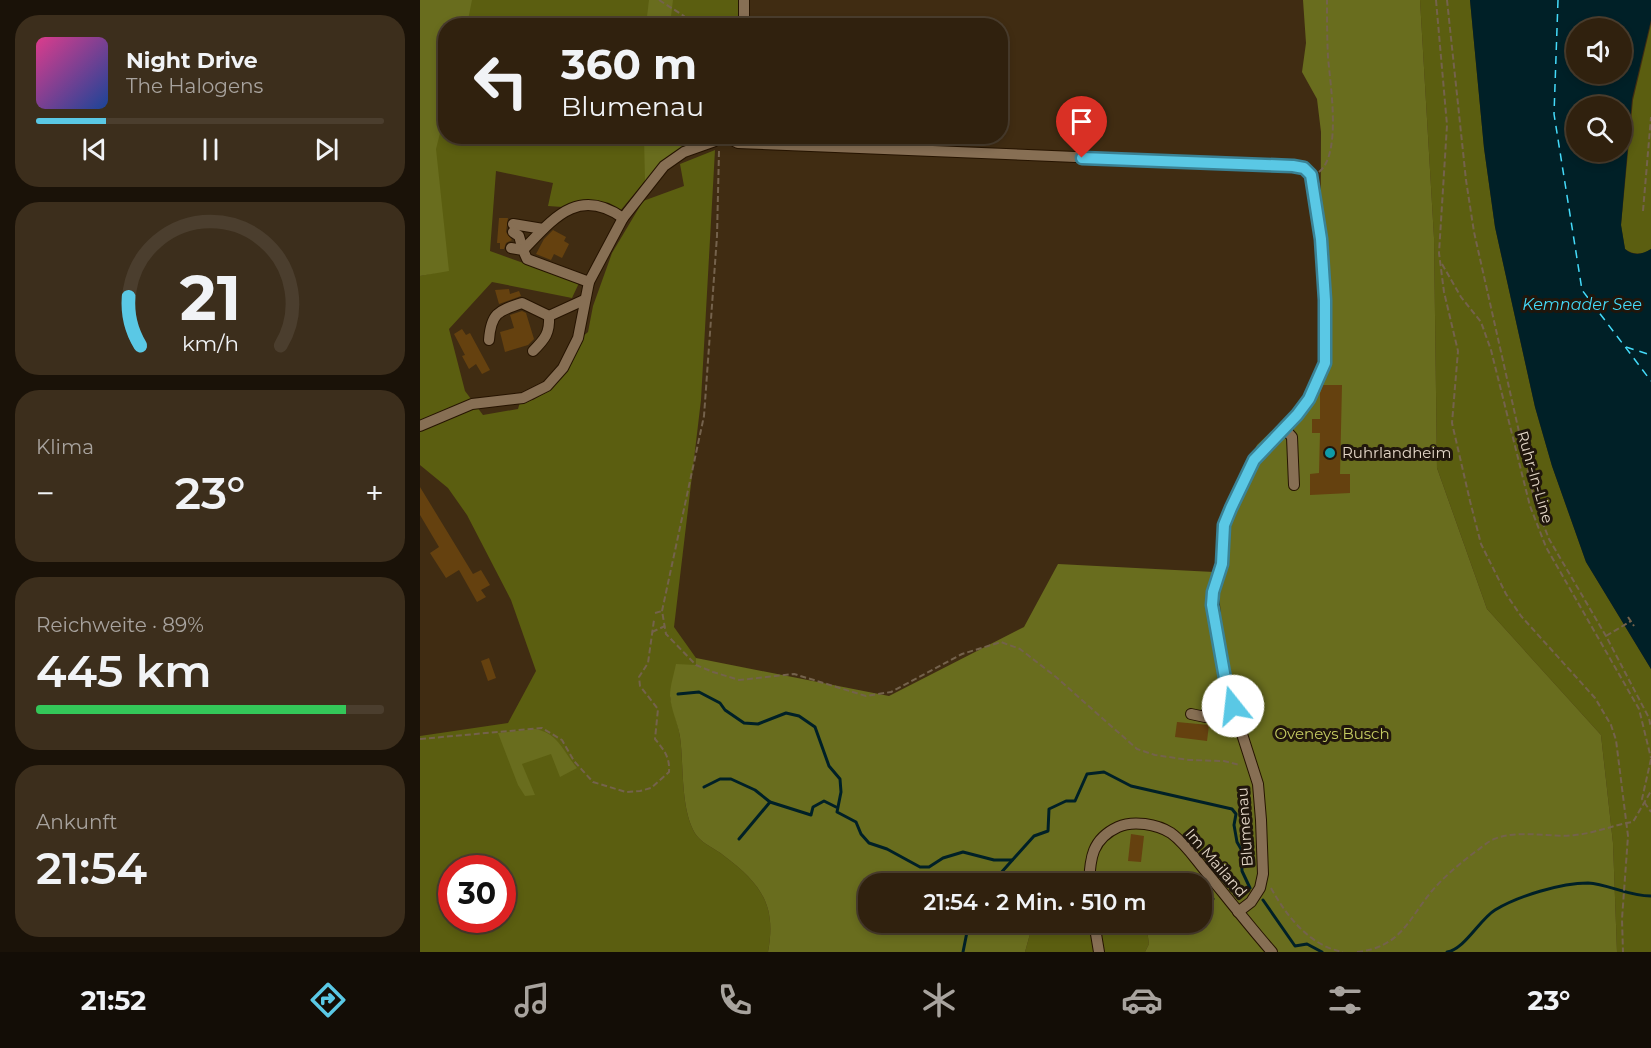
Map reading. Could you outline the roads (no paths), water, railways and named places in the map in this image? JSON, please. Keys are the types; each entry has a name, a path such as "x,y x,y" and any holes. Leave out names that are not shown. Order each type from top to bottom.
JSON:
{"street":[{"path":"744,0 744,18"},
{"path":"420,426 472,404 523,398 547,386 563,368 578,338 589,282 623,218 664,166 684,152 705,144"},
{"name":"Blumenau","path":"762,144 1293,166 1304,168 1311,175 1321,239 1325,300 1325,363 1309,399 1254,460 1224,525 1222,564 1213,592 1212,605 1226,684 1258,784 1263,874 1260,888 1251,902 1238,912"},
{"path":"517,249 561,212 571,207 600,206 623,218"},
{"path":"517,249 519,236 513,228 543,229"},
{"path":"517,249 527,259 589,282"},
{"path":"549,316 584,300"},
{"path":"489,340 490,325 502,310 522,303 549,316"},
{"path":"533,351 546,338 549,316"},
{"path":"1284,428 1292,437 1294,485"},
{"path":"1191,714 1205,717 1214,693 1226,684"},
{"name":"Im Mailand","path":"1089,873 1090,857 1099,841 1117,827 1138,823 1170,833 1187,848 1207,873"},
{"name":"Im Mailand","path":"1212,879 1272,952"},
{"path":"1096,933 1099,952"}],"water":[{"name":"Kemnader See","path":"1470,0 1651,0 1651,20 1632,99 1632,96 1566,96 1566,162 1626,162 1621,225 1625,249 1638,254 1651,249 1651,669 1586,562 1552,466 1535,407 1495,227 1484,148"}],"waterway":[{"path":"678,694 699,692 720,703 725,710 744,723 758,724 786,713 799,716 815,727 829,766 840,779 841,792 837,812 856,822 861,834 869,843 887,849 920,867 929,867 943,858 963,852 994,860 1012,860"},
{"path":"1001,873 1034,836 1048,831 1049,809 1066,801 1075,801 1087,774 1104,772 1131,786 1232,809 1236,814 1234,825 1237,842 1241,849 1242,871 1250,888"},
{"path":"704,787 720,779 731,779 755,790 770,802 811,815 813,807 824,801 836,807"},
{"path":"739,839 770,802"},
{"path":"1447,952 1460,946 1495,910 1540,891 1565,885 1588,883 1651,896"},
{"path":"1263,900 1295,946 1307,944 1322,952"},
{"path":"963,952 967,933"}],"place":[{"name":"Ruhrlandheim","path":"1330,453"}],"park label":[{"name":"Oveneys Busch","path":"1332,734"}]}
